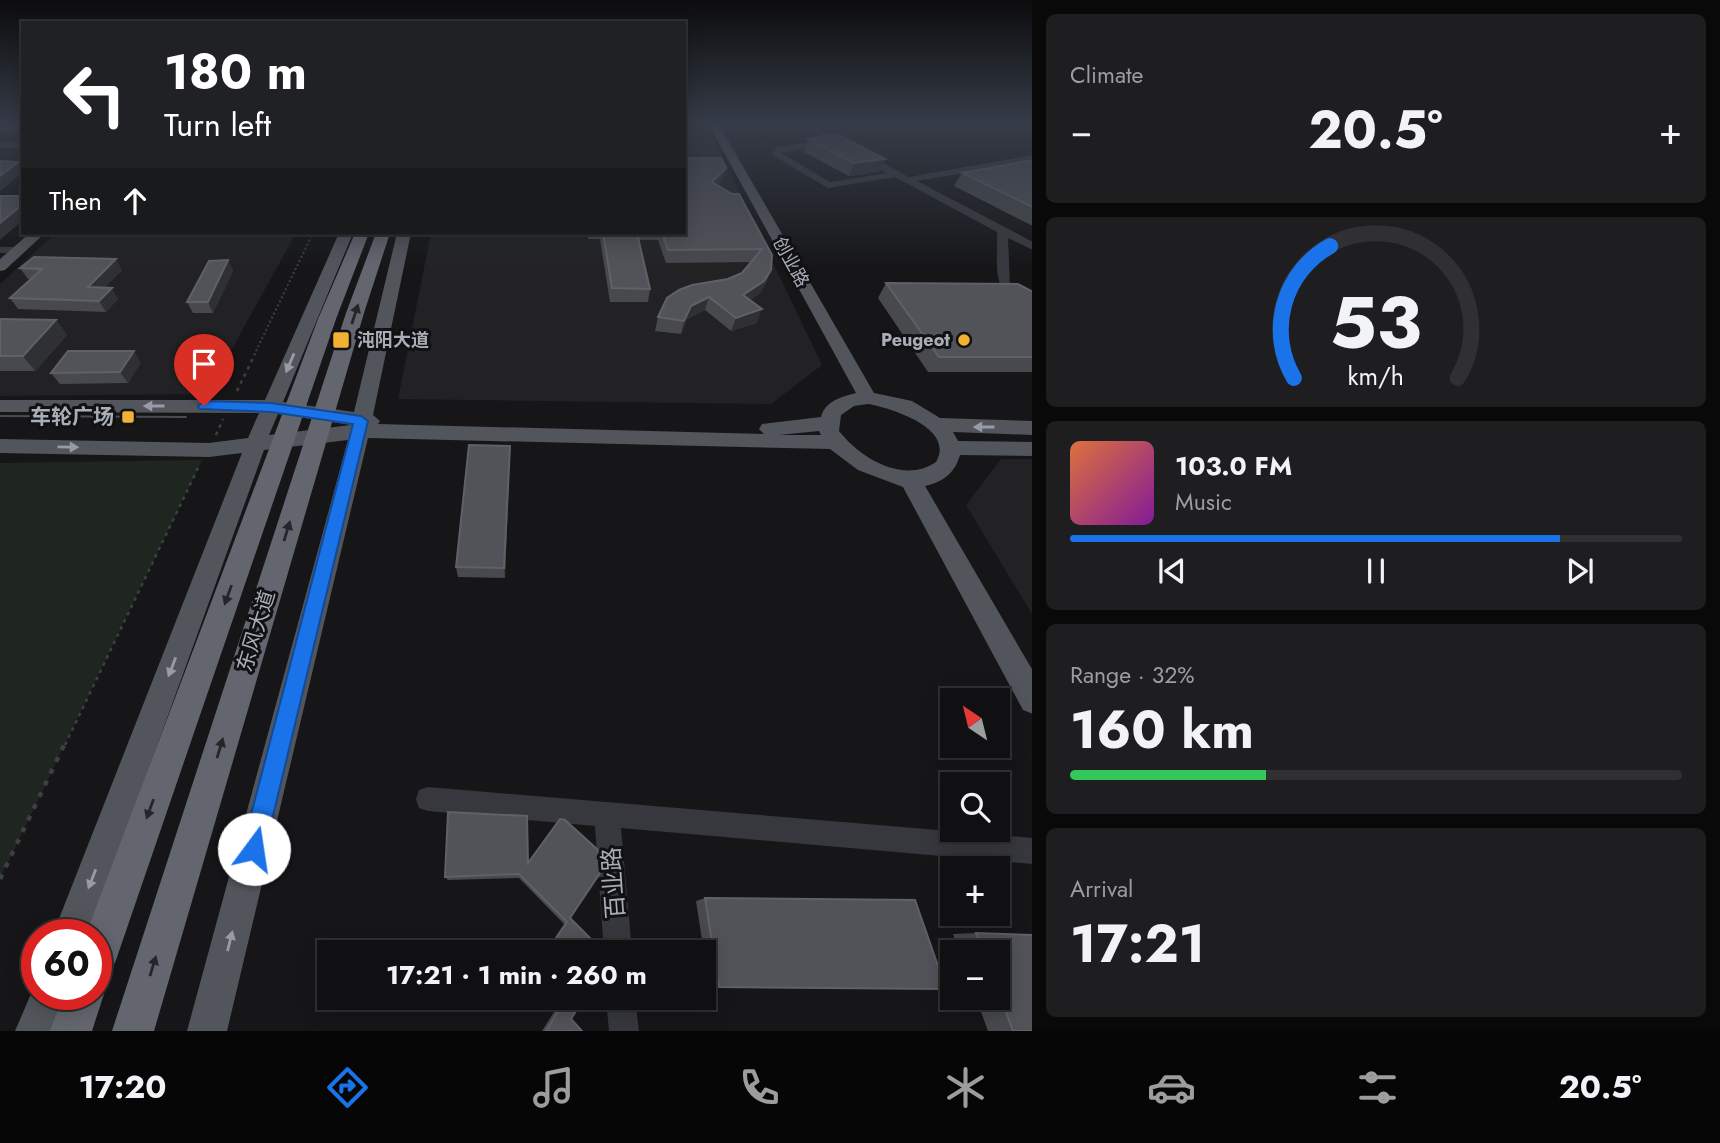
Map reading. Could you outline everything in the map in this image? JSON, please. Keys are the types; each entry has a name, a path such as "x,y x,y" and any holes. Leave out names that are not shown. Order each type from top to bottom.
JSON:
{"highway":[{"name":"东风大道","path":"111,919 327,319 361,235"},
{"name":"东风大道","path":"132,1031 355,313 382,235"},
{"path":"71,1031 78,1010"}],"main road":[{"name":"创业路","path":"742,173 868,398"},
{"path":"0,267 36,235"},
{"path":"77,919 256,443 345,235"},
{"path":"207,1031 361,426 404,235"},
{"path":"868,398 905,406 936,425 950,448 950,460 942,470 928,477 909,478 887,475 865,466 847,454 831,432 831,413 839,404 868,398"},
{"path":"0,406 271,407 361,426 813,443 831,432"},
{"path":"936,425 1032,428"},
{"path":"0,446 209,450 361,426"},
{"path":"950,448 1032,449"},
{"path":"909,478 1032,700"},
{"path":"35,1031 43,1010"}],"street":[{"path":"808,173 828,185 898,174 1032,247"},
{"path":"909,180 948,173"},
{"path":"1002,230 1004,285 1011,293 1032,306"},
{"path":"0,250 19,250"},
{"path":"428,799 1032,851"},
{"name":"百业路","path":"607,814 617,940"},
{"path":"622,1010 624,1031"}],"path":[{"path":"0,879 312,235"}],"shaded area":[{"path":"686,173 730,173 822,365 771,404 398,399 431,235 686,235"},
{"path":"54,235 295,235 207,394 0,396 0,284"},
{"path":"1001,459 1032,459 1032,614 966,505"},
{"path":"202,460 0,879 0,463"}],"building":[{"path":"686,173 721,173 712,182 732,194 739,194 772,255 771,270 764,281 743,295 762,309 736,318 709,297 691,306 684,321 658,317 667,298 679,290 728,279 742,273 762,249 668,250 663,235 686,235"},
{"path":"962,173 1032,173 1032,207"},
{"path":"0,196 21,196 21,206 0,223"},
{"path":"603,235 637,235 650,289 612,288"},
{"path":"34,257 116,259 88,287 112,288 99,301 10,298 42,269 20,268"},
{"path":"228,260 208,302 187,302 209,261"},
{"path":"886,283 1018,284 1032,291 1032,357 939,357"},
{"path":"0,319 56,320 23,356 0,356"},
{"path":"68,351 134,351 120,372 51,373"},
{"path":"469,445 510,446 504,568 456,567"},
{"path":"448,812 527,816 528,863 560,819 565,820 598,850 600,873 570,918 592,940 555,940 567,922 519,874 445,877"},
{"path":"705,898 915,900 940,972 940,989 719,987 716,940 712,940"},
{"path":"976,933 1032,935 1032,1031 1013,1031 1005,1010 1010,1010 1010,940 979,940"},
{"path":"559,1010 577,1010 571,1019 582,1031 546,1031"}],"tram line":[{"path":"0,416 186,417"}],"place":[{"name":"沌阳大道","path":"341,340"},
{"name":"Peugeot","path":"964,340"},
{"name":"车轮广场","path":"128,417"}],"route":[{"path":"204,406 271,407 361,421 254,849"}]}
